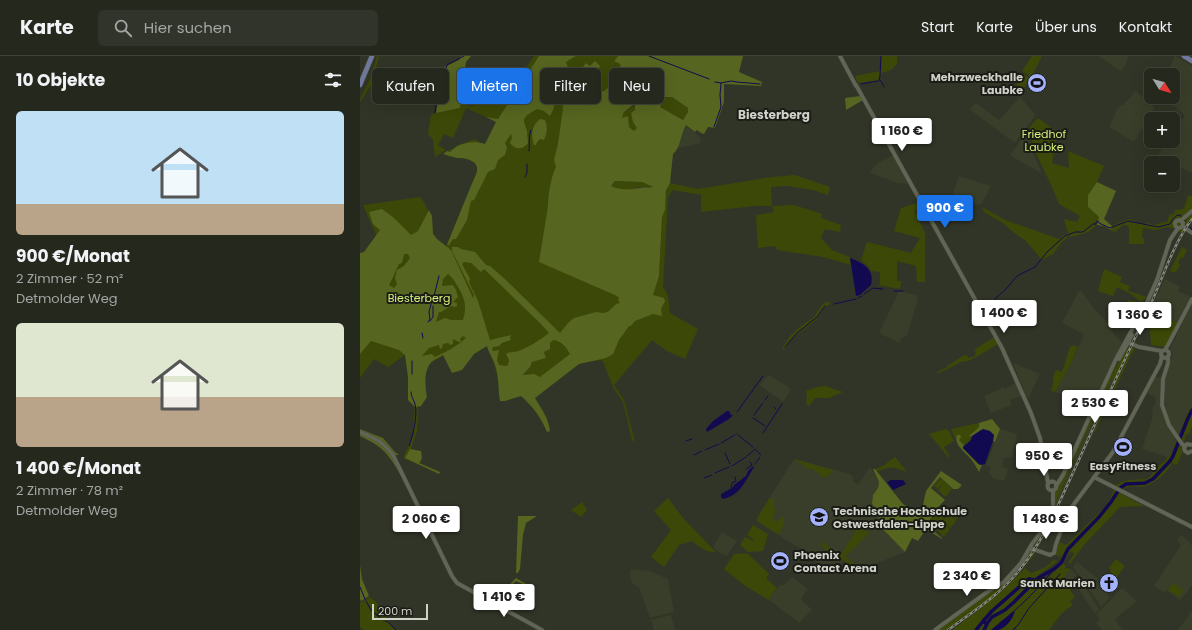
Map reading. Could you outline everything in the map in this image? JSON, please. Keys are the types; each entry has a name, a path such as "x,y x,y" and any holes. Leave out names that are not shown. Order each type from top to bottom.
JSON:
{"main road":[{"path":"361,83 372,56"},
{"path":"1184,56 1192,61"}],"street":[{"path":"840,56 1002,348 1038,431 1044,453 1047,473 1055,488 1052,490 1052,510 1038,537 1021,563 1005,581 934,630"},
{"path":"1052,490 1047,488 1052,483 1062,478 1115,362 1137,323 1157,280 1166,249 1174,233 1186,217 1192,212"},
{"path":"1180,225 1192,233"},
{"path":"1030,548 1050,555 1053,554 1068,512 1118,444 1192,299"},
{"path":"1127,342 1164,354"},
{"path":"1164,354 1167,366 1164,379 1163,408 1167,422 1177,438 1184,445 1186,452 1192,453"},
{"path":"1160,363 1167,366"},
{"path":"360,432 380,441 393,455 452,576 457,583 542,630"},
{"path":"1184,445 1192,445"},
{"path":"1094,477 1192,527"}],"shaded area":[{"path":"1098,56 1129,56 1121,71"},
{"path":"1175,56 1192,66 1192,173 1180,167 1180,156 1157,156 1163,148 1180,148 1180,123 1184,115 1171,104 1180,104 1180,68 1169,68"},
{"path":"1136,91 1144,98 1144,104 1151,104 1155,108 1153,112 1144,112 1144,126 1134,142 1109,127 1118,108 1124,104"},
{"path":"1020,97 1035,114 1035,116 1015,143 969,109 976,103 999,120"},
{"path":"686,125 700,137 701,143 678,148 683,129"},
{"path":"1028,130 1032,150 1042,173 1010,155"},
{"path":"893,155 910,184 898,183 870,173 874,166"},
{"path":"959,176 991,186 982,203 979,205 952,196"},
{"path":"850,258 867,267 870,271 872,279 871,285 860,295 856,296"},
{"path":"1165,279 1180,286 1178,291 1191,297 1178,322 1151,316 1154,302"},
{"path":"899,291 916,295 918,299 907,335 902,338 899,343 879,333"},
{"path":"1079,291 1081,291 1096,311 1108,323 1115,336 1122,342 1094,403 1055,392 1071,364 1084,334 1062,323"},
{"path":"1192,303 1192,405 1186,415 1178,437 1167,415 1165,403 1165,378 1173,354 1170,349"},
{"path":"1130,348 1127,359 1090,440 1088,439 1045,536 1038,548 1036,546 1050,520 1069,471 1112,378 1115,378"},
{"path":"1013,363 1040,374 1029,397 1026,395"},
{"path":"768,375 786,385 791,390 783,402 760,385"},
{"path":"1155,377 1162,377 1161,406 1167,426 1176,439 1174,448 1167,457 1142,449 1152,419 1153,406 1155,406 1156,398 1147,393"},
{"path":"1016,383 1021,396 1010,400 1012,405 990,413 984,396 1004,387 1005,390"},
{"path":"727,411 733,415 707,432 706,429 713,421"},
{"path":"983,429 990,431 994,435 985,464 980,465 963,447 971,440 972,436"},
{"path":"1000,429 1017,434 1012,458 1004,458 1002,466 1008,469 1005,479 1001,481 993,478 989,473 991,467 986,465"},
{"name":"Technische Hochschule Ostwestfalen-Lippe","path":"794,459 850,474 854,478 853,481 858,485 869,468 871,468 879,482 878,488 873,495 872,504 881,515 876,522 905,552 870,566 854,567 844,561 832,575 804,551 758,522 757,518"},
{"path":"753,466 754,467 742,487 734,494 723,499 721,494 732,488 746,476 748,471"},
{"path":"891,480 903,480 906,484 893,490 887,482"},
{"path":"722,532 737,541 727,556 720,553 713,547"},
{"path":"1181,535 1190,542 1192,546 1192,585 1180,600 1166,590 1164,593 1154,586 1181,545 1177,540"},
{"path":"1034,550 1017,574 999,592 949,630 946,630 999,591 1016,573"},
{"path":"1077,562 1098,579 1089,588 1073,567"},
{"path":"632,569 649,571 668,579 674,612 650,618 639,587 633,584 631,580 630,571"},
{"path":"1070,569 1077,575 1064,587 1060,582"},
{"path":"792,577 808,589 801,599 812,610 799,623 768,599 779,586 784,585"},
{"path":"1082,582 1099,609 1095,614 1076,585"},
{"path":"1097,582 1104,592 1110,597 1101,607 1089,589"},
{"path":"1122,588 1137,601 1115,619 1122,630 1102,630 1096,623 1100,620 1096,615"},
{"path":"1015,610 1007,625 998,630 991,630"},
{"path":"1192,610 1192,630 1178,630 1184,622"},
{"path":"671,615 675,630 654,630 651,620"}],"green space":[{"path":"377,56 379,56 376,68 373,68"},
{"path":"461,56 471,56 466,62 465,68 457,68 457,104 461,104 460,108 436,113 437,104 449,104 449,68 442,68 459,60"},
{"path":"534,56 539,56 531,68 526,68"},
{"path":"539,56 576,56 566,62 568,68 540,68 540,104 555,104 550,116 544,111 537,109 527,115 524,122 527,131 528,143 524,147 517,148 510,143 512,138 511,134 505,143 507,148 505,155 498,160 495,169 488,172 474,200 471,201 467,220 456,239 453,239 449,245 447,245 477,172 477,167 475,163 470,160 443,154 447,151 450,152 461,144 476,142 485,144 496,122 486,117 498,119 508,104 532,104 531,68"},
{"path":"576,56 618,56 614,61 620,64 621,68 609,68 609,87 601,91 601,68 589,68 590,66 588,68 566,68 566,62"},
{"path":"618,56 743,56 739,72 762,82 761,86 724,84 724,102 715,128 708,127 704,134 697,130 695,132 686,125 678,148 673,154 670,183 666,191 665,210 662,217 659,276 653,295 664,298 665,301 661,309 662,316 653,314 635,321 631,326 629,326 619,340 613,354 606,358 579,364 535,398 548,422 550,431 547,432 536,412 521,396 500,401 498,376 487,346 474,354 462,370 452,373 443,355 430,363 426,372 425,382 427,397 421,406 415,407 408,400 408,377 405,355 399,350 371,341 360,354 360,253 364,252 380,230 373,224 369,212 382,209 394,218 411,235 418,231 429,210 432,216 433,234 451,250 473,298 474,295 452,251 452,247 458,247 475,252 486,265 490,266 506,280 560,333 574,318 596,312 604,313 609,311 616,304 620,303 617,296 539,262 550,186 556,167 554,160 558,144 563,104 601,104 601,91 609,87 609,104 662,104 660,107 683,120 688,112 688,108 672,97 665,97 664,99 664,68 621,68 620,64 614,61","holes":["635,105 635,110 631,113 633,122 637,128 634,131 629,127 628,116 622,118 624,112","615,181 642,182 653,187 618,189 611,186","404,254 408,254 410,258 404,266 397,270 395,278 397,284 394,288 389,285 399,264 402,263","464,262 471,263 481,272 484,269 549,333 519,351 506,354 509,360 507,366 499,365 497,360 499,350 493,351 492,349 493,347 499,346 502,343 511,340 511,335 490,340 478,301 469,282 470,279 462,264","448,274 455,282 464,299 465,311 463,320 451,320 445,318 436,322 439,312 451,306 457,306 457,303 453,302 458,297 456,290 453,285 442,286 443,279","463,336 466,338 459,344 451,349 435,357 432,354 422,356 429,348 439,345 440,349 442,348 443,344 453,344 453,339 461,342 460,339","553,340 559,342 570,354 540,377 534,374 523,375 530,367 532,362 546,358 544,352 550,349 550,343"]},
{"path":"881,56 897,56 897,64 891,70 882,73 879,80 858,83 855,76 880,71"},
{"path":"1032,56 1042,56 1031,77 1022,71"},
{"path":"595,61 600,66 599,68 582,68 586,63 590,66"},
{"path":"372,72 372,84 360,102 360,99"},
{"path":"1023,74 1030,78 1023,90 1016,86"},
{"name":"Biesterberg","path":"532,89 540,90 540,104 571,104 579,164 653,293 659,276 662,217 670,183 698,189 772,177 795,175 830,187 828,195 813,190 787,186 771,187 772,206 755,206 701,212 701,195 673,190 668,197 663,287 668,296 670,313 698,329 685,359 667,351 652,340 614,385 624,400 635,442 632,440 623,402 614,389 602,360 580,363 570,354 540,378 523,376 532,362 546,358 544,352 550,349 550,343 498,379 489,345 477,351 466,361 444,355 429,364 426,371 424,392 417,406 417,431 410,449 422,458 420,465 403,458 413,436 415,406 415,403 410,402 408,397 409,378 405,355 388,367 374,359 360,378 360,256 378,239 363,205 420,197 431,218 433,234 446,246 479,166 468,159 447,156 449,150 475,139 485,146 511,104 532,104"},
{"path":"860,96 863,100 846,110 845,98"},
{"path":"665,97 672,97 688,108 688,112 683,120 660,107 662,104 664,104"},
{"path":"460,104 470,106 508,104 498,119 486,117 466,108 453,138 444,134 438,145 446,150 435,157 433,140 428,134 431,114 459,108"},
{"path":"635,105 637,128 634,131 622,118 624,112"},
{"path":"540,119 545,120 547,125 546,132 544,140 540,139 536,145 534,145 532,131"},
{"name":"Friedhof Laubke","path":"1037,119 1040,119 1057,133 1052,163 1069,168 1068,151 1104,166 1097,182 1088,195 1088,207 1099,217 1095,226 1088,232 1069,237 1064,219 1077,222 1080,216 1059,204 1034,149 1030,127"},
{"path":"615,181 642,182 654,188 641,187 626,190 619,189 611,186"},
{"path":"1097,182 1116,191 1104,219 1112,226 1111,230 1104,226 1097,225 1099,217 1088,207 1088,195"},
{"path":"1188,195 1192,196 1192,218 1182,232 1171,227 1156,230 1143,228 1142,238 1144,238 1144,244 1129,244 1129,227 1123,225 1115,232 1111,230 1112,226 1128,219 1144,224 1147,223 1155,225 1167,222 1170,214 1173,215 1175,210 1184,209"},
{"path":"920,202 922,206 915,211 925,233 925,282 917,282 916,266 897,261 897,281 901,281 900,289 878,285 880,284 880,272 871,271 861,260 867,242 911,253 920,238 894,231 901,208"},
{"path":"794,205 822,214 821,218 841,225 840,232 825,229 821,238 832,250 850,257 851,265 823,257 777,250 775,246 758,248 756,215 774,212 772,206"},
{"path":"982,207 1005,220 1059,239 1065,234 1067,238 1053,254 1042,260 1026,241 1003,223 985,213"},
{"path":"1182,247 1187,250 1183,258 1181,257 1178,263 1180,265 1175,273 1170,271"},
{"path":"1104,269 1122,277 1120,282 1130,286 1128,291 1147,297 1141,302 1131,294 1117,287 1113,296 1098,291"},
{"path":"1128,300 1138,302 1141,305 1128,324 1115,329"},
{"path":"826,302 831,303 825,307 816,320 795,336 784,349 782,348 791,335 814,317 822,305"},
{"path":"1151,316 1178,322 1166,346 1164,347 1151,345"},
{"path":"994,337 998,344 968,361 961,362 937,374 937,372 965,355 968,358 975,356 976,353 974,350"},
{"path":"1073,345 1078,346 1071,364 1055,392 1051,391 1053,377 1056,370 1062,372 1070,347"},
{"path":"1130,347 1115,379 1112,378 1069,471 1050,519 1055,491 1109,378 1127,349"},
{"path":"1131,348 1135,348 1095,432 1094,431"},
{"path":"825,386 843,392 829,398 815,398 809,406 806,404 806,391"},
{"path":"1192,405 1192,426 1189,434 1186,434 1184,442 1179,436 1186,415"},
{"path":"992,419 1000,429 995,442 993,441 994,435 981,430 971,437 969,436 979,427 979,423"},
{"path":"979,423 979,427 969,436 971,437 969,442 964,445 956,437 956,440 951,429"},
{"path":"360,429 383,438 399,455 393,457 401,474 384,451 374,443 360,436"},
{"path":"946,429 949,431 954,441 944,447 950,457 949,458 929,434"},
{"path":"957,435 960,435 961,437 959,440 964,445 963,448 978,464 982,465 979,472 973,461 958,445 956,438"},
{"path":"1175,441 1180,444 1182,450 1177,465 1172,463 1161,477 1146,486 1131,487 1121,490 1115,487 1117,484 1124,481 1144,480 1150,477 1155,469 1169,456 1174,448"},
{"path":"410,449 421,451 422,458 419,463 440,472 439,474 405,458"},
{"path":"895,457 907,472 897,468 887,468 878,471 875,469 883,466"},
{"path":"795,459 833,470 825,478 811,468 808,469"},
{"path":"873,469 875,469 903,504 921,515 926,491 941,471 962,485 958,489 953,489 940,477 931,488 945,500 926,524 942,539 926,529 918,541 912,538 905,552 876,522 881,515 872,504 873,495 878,488 879,482"},
{"path":"941,478 952,489 945,497 938,490 944,483 937,489 934,486"},
{"path":"1114,490 1144,506 1120,507 1084,545 1070,564 1068,563 1074,554 1071,551 1064,561 1060,559 1061,556 1059,553 1060,557 1056,555 1059,542 1066,545 1106,506"},
{"path":"668,498 683,518 716,552 706,551 692,541 679,545 664,567 651,557 671,530 654,511"},
{"path":"769,499 774,499 774,508 777,510 772,518 777,522 784,516 784,524 779,535 757,521 757,518"},
{"path":"582,502 587,510 581,517 571,510"},
{"path":"952,509 959,516 956,520 948,513"},
{"path":"936,512 944,518 934,531 927,524"},
{"path":"949,514 956,521 950,528 942,521"},
{"path":"518,516 537,516 526,523 523,535 520,569 518,573 516,573"},
{"path":"943,523 950,529 944,537 936,529"},
{"path":"860,524 869,533 845,557 858,566 854,567 820,545 822,542 841,555"},
{"path":"753,525 768,534 763,551 748,552 740,545 745,537 753,541 754,540 747,535"},
{"path":"1044,531 1036,547 1034,545"},
{"path":"1030,552 1032,553 1016,573 989,599 946,630 937,630 990,590 1007,581 1023,563"},
{"path":"747,553 769,574 766,578 777,588 769,598 770,601 744,585 724,569 734,554"},
{"path":"1033,553 1035,553 1034,555 995,597 949,630 1005,585"},
{"path":"1116,559 1125,566 1116,578 1110,572 1111,570 1109,568"},
{"path":"1053,560 1058,561 1038,575 1045,581 1063,563 1066,566 1065,569 1070,569 1060,582 1064,587 1072,580 1076,585 1070,590 1075,597 1070,601 1073,605 1062,613 1049,630 1018,630 1014,627 1012,630 998,630 1009,622 1014,610 991,630 952,630 999,593 1025,568 1031,573 1046,566"},
{"path":"360,565 362,579 369,596 361,601 360,599"},
{"path":"516,578 530,586 533,591 532,593 530,588 516,581 501,606 499,605 510,584"},
{"path":"1173,583 1183,590 1179,597 1168,590"},
{"path":"370,597 377,603 377,606 396,630 364,630 360,627 360,603"}],"waterway":[{"path":"435,113 441,70 464,56"},
{"path":"649,56 709,79"},
{"path":"881,56 879,80 884,87"},
{"path":"715,82 721,83 731,81 760,84"},
{"path":"861,84 878,81"},
{"path":"714,127 721,107 721,83"},
{"path":"529,151 529,138 531,130"},
{"path":"525,177 527,173 527,164"},
{"path":"1068,235 1075,232 1083,232 1093,224 1096,224 1098,221 1099,223 1110,228 1128,221 1158,227 1170,224 1178,215 1183,218"},
{"path":"989,310 996,298 1017,276 1035,267 1048,251 1066,235"},
{"path":"434,296 439,276"},
{"path":"864,294 873,288 883,289"},
{"path":"894,291 903,291"},
{"path":"858,298 862,296"},
{"path":"428,322 430,319 429,312 433,297"},
{"path":"834,304 856,299"},
{"path":"430,321 433,317 433,306"},
{"path":"785,347 797,333 817,317 825,306"},
{"path":"422,333 423,338"},
{"path":"412,361 412,374"},
{"path":"737,412 763,376"},
{"path":"409,446 416,414 415,404 411,392"},
{"path":"765,400 768,396"},
{"path":"754,415 763,403"},
{"path":"763,433 782,404"},
{"path":"984,630 992,617 1005,610 1038,578 1054,569 1061,563 1068,549 1099,517 1120,488 1126,484 1145,483 1153,479 1173,456 1192,410"},
{"path":"753,418 765,426"},
{"path":"737,434 753,447"},
{"path":"721,443 735,435"},
{"path":"686,441 692,439"},
{"path":"705,450 719,444"},
{"path":"755,449 761,455"},
{"path":"747,456 754,450"},
{"path":"694,455 702,451"},
{"path":"725,453 730,464"},
{"path":"732,466 746,457"},
{"path":"755,464 760,457"},
{"path":"746,469 752,465 750,462"},
{"path":"715,473 729,467"},
{"path":"704,478 712,475"},
{"path":"731,488 732,483 736,481 735,477"},
{"path":"1015,610 1036,590 1054,569"},
{"path":"1013,630 1029,608 1060,574"},
{"path":"987,624 984,620 992,611 1026,581 1029,579 1035,580"},
{"path":"360,587 365,599"},
{"path":"366,601 371,610 383,620"},
{"path":"976,630 984,620"},
{"path":"385,621 396,630"}],"railway":[{"path":"948,630 1002,589 1017,573 1036,547 1058,505 1149,308 1173,251 1192,219"}],"place":[{"name":"Mehrzweckhalle Laubke","path":"1037,83"},
{"name":"EasyFitness","path":"1123,447"},
{"name":"Technische Hochschule Ostwestfalen-Lippe","path":"819,517"},
{"name":"Phoenix Contact Arena","path":"780,561"},
{"name":"Sankt Marien","path":"1109,583"}],"district":[{"name":"Biesterberg","path":"774,114"}]}
